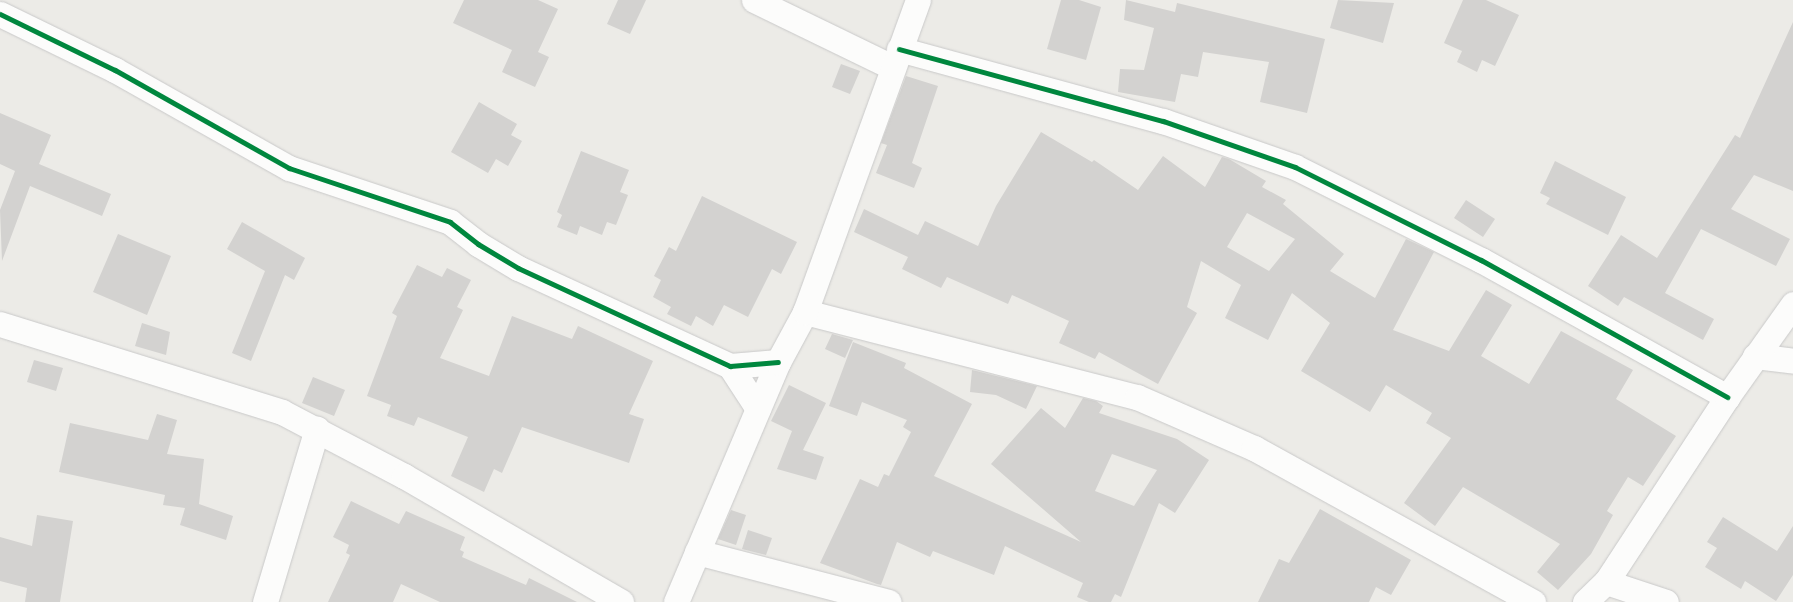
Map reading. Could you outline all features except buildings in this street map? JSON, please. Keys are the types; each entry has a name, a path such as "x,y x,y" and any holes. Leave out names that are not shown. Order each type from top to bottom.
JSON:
{"street":[{"path":"754,0 895,58 1163,121 1295,166 1481,260 1727,396"},
{"path":"676,602 778,362 805,312 895,58 918,0"},
{"path":"0,14 115,70 289,168 450,222 518,268 730,366 778,362"},
{"path":"1584,602 1606,582 1727,396 1793,304"},
{"path":"805,312 1137,397 1254,448 1533,602"},
{"path":"0,324 164,376 204,386 282,412 317,429 621,602"},
{"path":"1755,356 1793,361"},
{"path":"730,366 758,409"},
{"path":"265,602 317,429"},
{"path":"697,552 889,602"},
{"path":"1606,582 1666,602"}],"cycle path":[{"path":"0,14 115,70 289,168 450,222 478,244 518,268 730,366 778,362"},
{"path":"899,49 1163,121 1295,167 1481,260 1727,397"}]}
